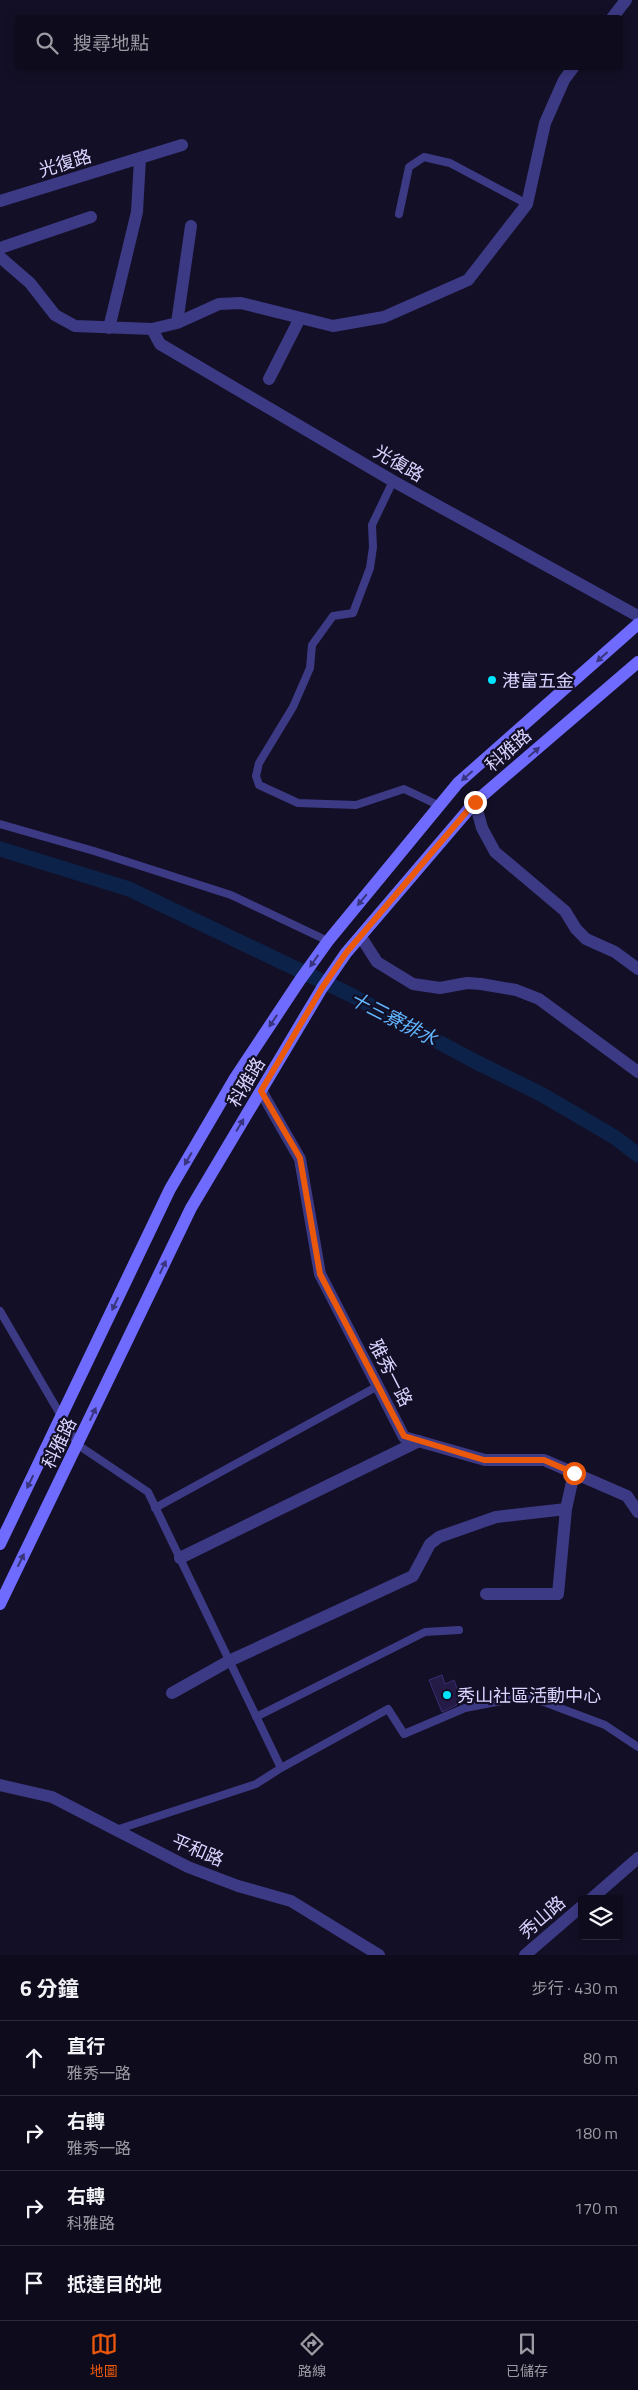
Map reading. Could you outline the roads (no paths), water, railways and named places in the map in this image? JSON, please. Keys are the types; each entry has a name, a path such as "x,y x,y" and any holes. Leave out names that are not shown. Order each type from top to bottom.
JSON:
{"street":[{"path":"614,15 626,0"},
{"path":"0,257 30,284 55,315 75,326 152,330 177,324 218,304 241,304 333,326 384,317 468,280 527,204 545,123 564,80 572,70"},
{"name":"光復路","path":"0,201 182,145"},
{"path":"109,328 137,212 140,158"},
{"path":"0,248 91,217"},
{"path":"177,324 192,226"},
{"path":"269,379 300,318"},
{"name":"光復路","path":"152,330 160,344 393,480 638,616"},
{"name":"科雅路","path":"0,1544 170,1188 235,1078 300,980 328,941 458,783 638,624"},
{"name":"科雅路","path":"0,1604 191,1208 322,988 346,953 475,802 638,662"},
{"path":"475,802 482,828 495,852 565,911 586,939 615,952 638,969"},
{"path":"361,937 377,962 413,984 440,988 468,983 481,984 516,990 539,999 638,1072"},
{"name":"雅秀一路","path":"261,1091 300,1158 320,1274 404,1436 484,1460 544,1460 627,1496 638,1512"},
{"path":"180,1558 419,1441"},
{"path":"486,1594 558,1594 566,1509 574,1473"},
{"path":"172,1693 229,1661 413,1576 430,1544 439,1537 496,1517 566,1509"},
{"name":"平和路","path":"0,1785 52,1797 188,1868 238,1886 291,1901 379,1955"},
{"name":"秀山路","path":"595,1895 638,1858"},
{"name":"秀山路","path":"525,1955 578,1909"}],"lane":[{"path":"399,214 410,168 424,156 450,163 527,204"},
{"path":"393,480 372,525 374,548 370,568 353,613 333,616 321,630 312,645 310,668 293,707 259,763 256,776 259,785 298,803 356,804 404,790 440,806"},
{"path":"0,824 94,851 231,895 328,941"},
{"path":"0,1311 78,1445 148,1492 280,1768"},
{"path":"155,1508 378,1386"},
{"path":"256,1717 425,1632 459,1630"},
{"path":"116,1830 256,1784 280,1768 388,1709 404,1734 465,1708 528,1696 605,1725 638,1747"}],"waterway":[{"name":"十三寮排水","path":"0,849 129,889 351,995 476,1062 541,1094 616,1138 638,1155"}],"place":[{"name":"港富五金","path":"492,680"},
{"name":"秀山社區活動中心","path":"447,1695"}]}
